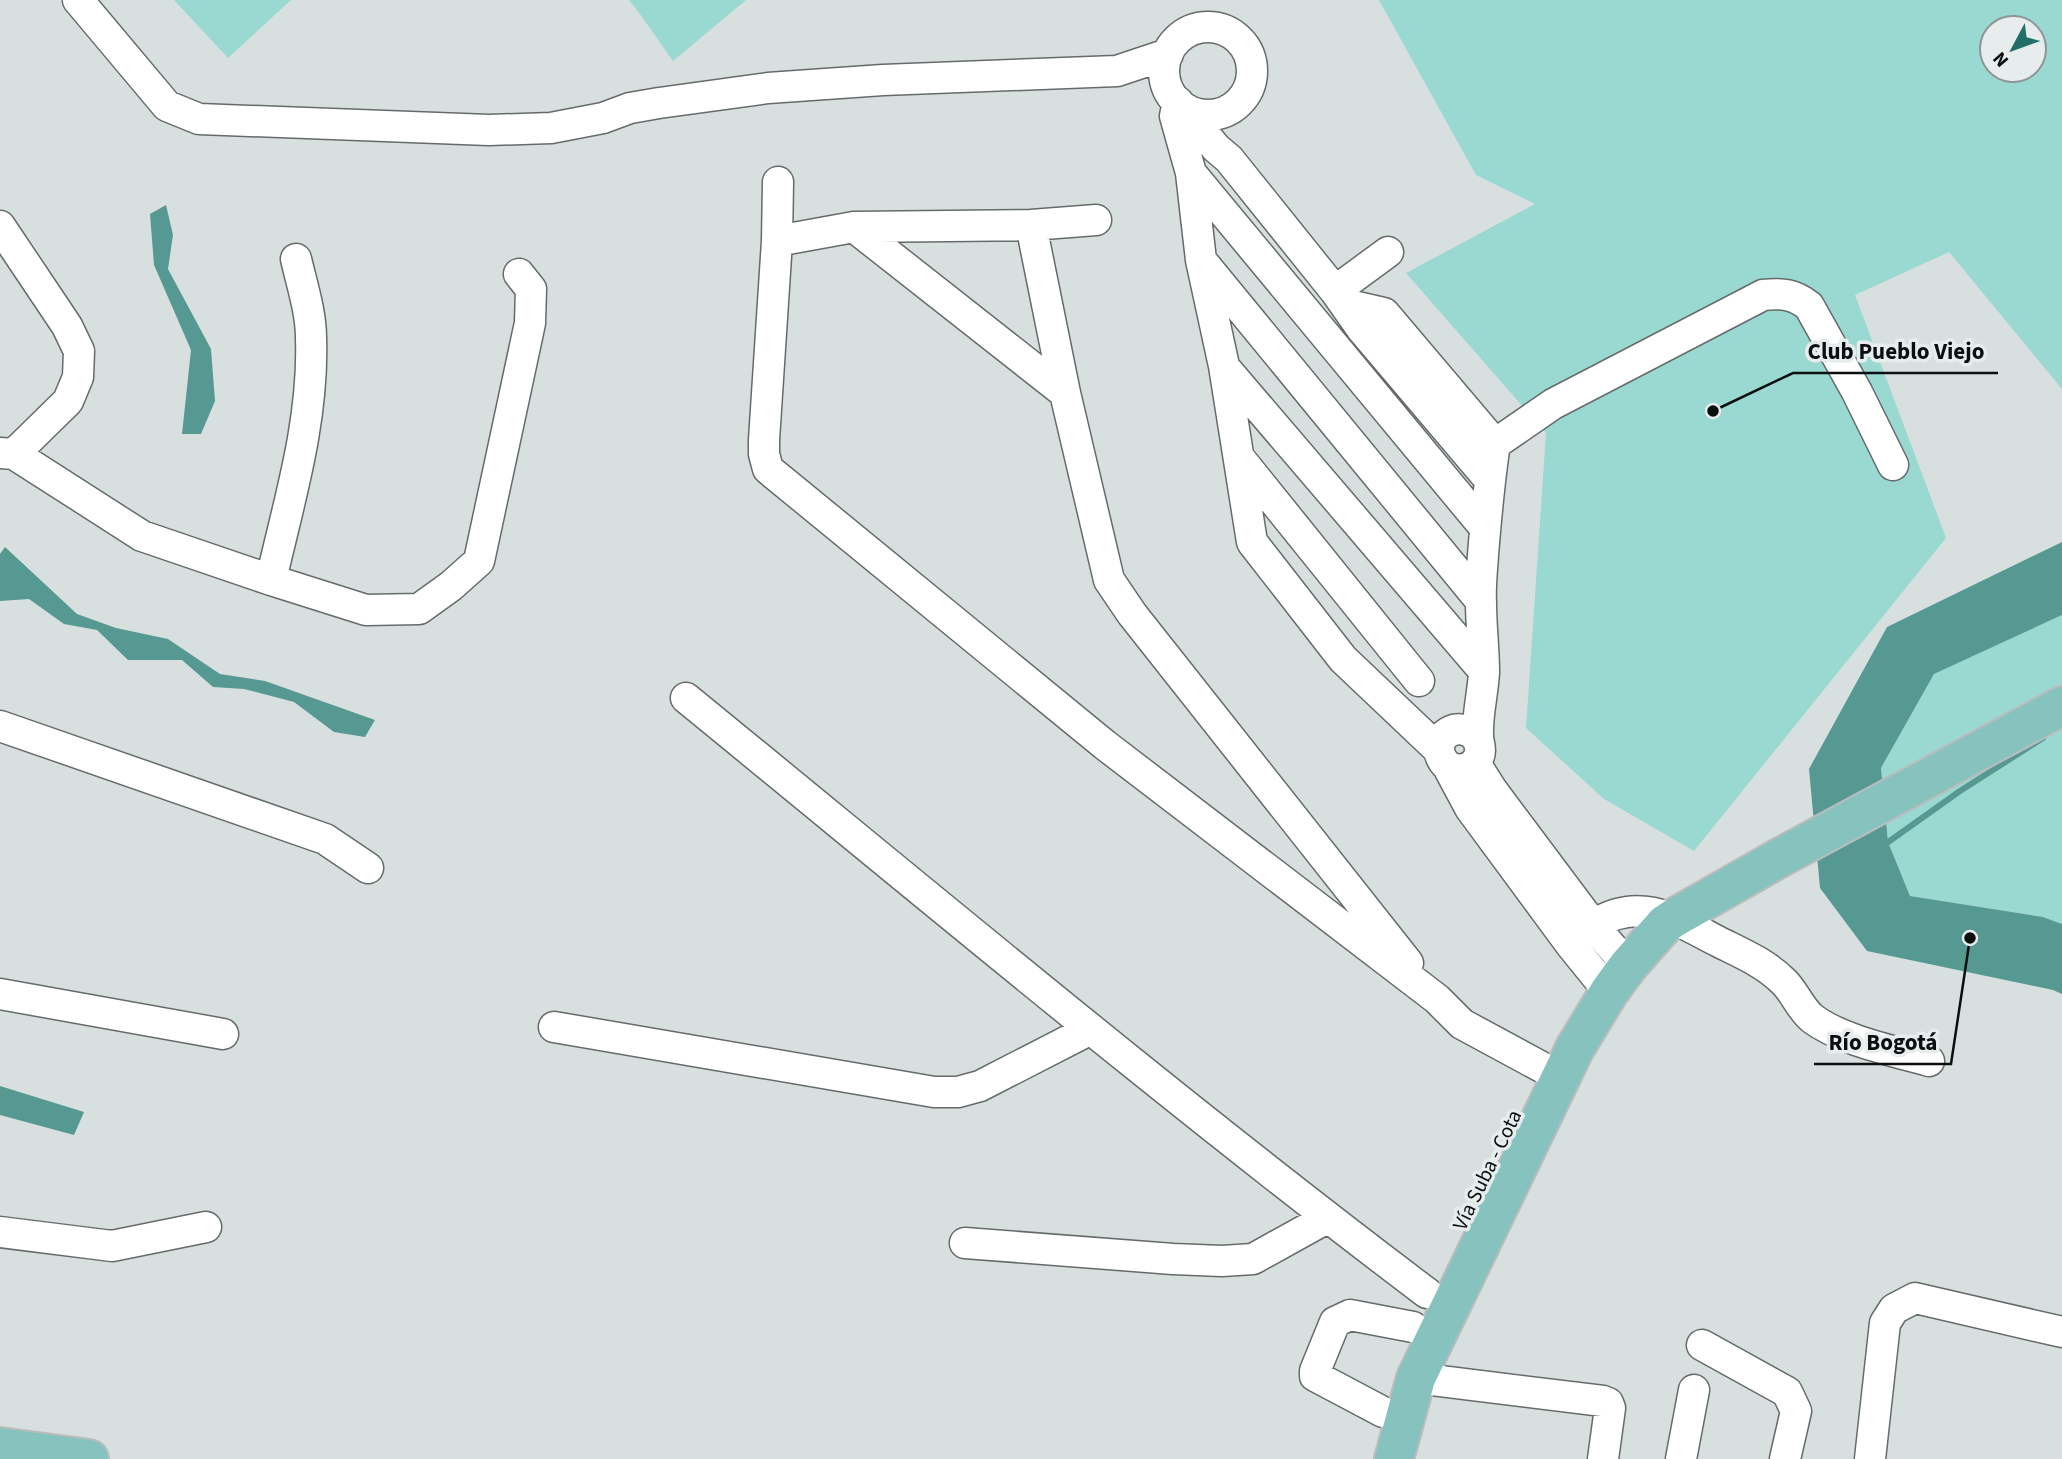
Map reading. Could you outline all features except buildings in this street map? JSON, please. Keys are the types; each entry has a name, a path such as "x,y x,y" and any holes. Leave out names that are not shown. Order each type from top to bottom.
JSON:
{"main road":[{"name":"Vía Suba - Cota","path":"1370,1459 1383,1412 1420,1310 1549,1071 1575,1048 1601,959 1781,857 2062,706"},
{"name":"Vía Suba - Cota","path":"1394,1459 1416,1378 1549,1071"},
{"path":"12,1452 89,1459"}],"street":[{"path":"78,0 167,106 199,118 489,130 551,128 603,118 630,108 768,88 883,80 1117,71 1168,54"},
{"path":"1117,71 1174,99 1191,112 1206,115 1222,113 1231,110 1247,94 1252,78 1248,55 1235,36 1220,29 1205,27 1189,31 1177,41 1164,66 1165,80 1174,99 1222,153 1340,297 1361,328 1489,479"},
{"path":"1174,99 1175,116 1190,168 1201,260 1224,366 1252,542 1343,659 1460,755"},
{"path":"1222,153 1231,110"},
{"path":"1190,168 1222,153"},
{"path":"1190,168 1485,528"},
{"path":"778,182 777,241 764,440 768,469 1105,745 1437,999"},
{"path":"777,241 854,227 1031,225 1096,220"},
{"path":"1031,225 1065,393 1109,580 1132,614 1437,999 1462,1024 1549,1071"},
{"path":"0,226 66,326 79,351 78,377 68,401 7,453 142,536 366,610 419,609 479,561 530,323 531,289 519,274"},
{"path":"854,227 1065,393"},
{"path":"1340,297 1388,252"},
{"path":"271,580 307,421 311,387 311,335 296,260"},
{"path":"1201,260 1480,600"},
{"path":"1601,959 1470,808 1460,755 1484,671 1480,600 1489,479 1495,444 1553,404 1728,312 1763,295 1787,294 1797,296 1809,306 1857,392 1893,465"},
{"path":"1340,297 1384,313 1495,444"},
{"path":"1224,366 1484,671"},
{"path":"1240,459 1419,681"},
{"path":"685,698 1327,1218 1420,1310"},
{"path":"0,726 325,839 368,868"},
{"path":"1601,959 1612,915 1633,911 1653,912 1771,970 1786,983 1813,1019 1855,1039 1928,1061"},
{"path":"0,994 223,1034"},
{"path":"554,1027 934,1092 958,1092 980,1086 1091,1029"},
{"path":"965,1243 1173,1259 1253,1259 1327,1218"},
{"path":"0,1232 112,1246 206,1227"},
{"path":"1870,1459 1885,1323 1894,1309 1915,1298 2062,1332"},
{"path":"1383,1412 1315,1376 1315,1371 1335,1322 1341,1318 1420,1310"},
{"path":"1702,1345 1787,1392 1796,1410 1785,1459"},
{"path":"1416,1378 1603,1401 1610,1408 1603,1459"},
{"path":"1681,1459 1694,1390"}],"shaded area":[{"path":"174,0 291,0 228,58"},
{"path":"629,0 746,0 673,61"},
{"path":"1379,0 2062,0 2062,389 1949,252 1855,295 1946,538 1694,851 1604,799 1526,728 1546,433 1406,273 1535,204 1476,175"},
{"path":"166,205 173,235 168,269 211,349 215,401 201,434 182,434 191,350 154,265 150,214"},
{"path":"2062,542 2062,615 1934,674 1881,768 1888,842 1910,896 2043,917 2062,924 2062,994 1867,951 1820,888 1809,769 1887,627"},
{"path":"5,547 77,614 116,628 168,639 220,674 265,681 375,720 365,737 334,732 294,702 244,689 213,687 182,660 128,660 97,630 64,624 29,599 0,601 0,554"},
{"path":"2062,615 2062,924 2043,917 1910,896 1888,842 1881,768 1934,674"},
{"path":"0,1086 84,1112 74,1135 0,1115"}],"waterway":[{"path":"1884,845 1960,791 2043,738"}],"place":[{"name":"Club Pueblo Viejo","path":"1713,411"},
{"name":"Río Bogotá","path":"1970,938"}]}
